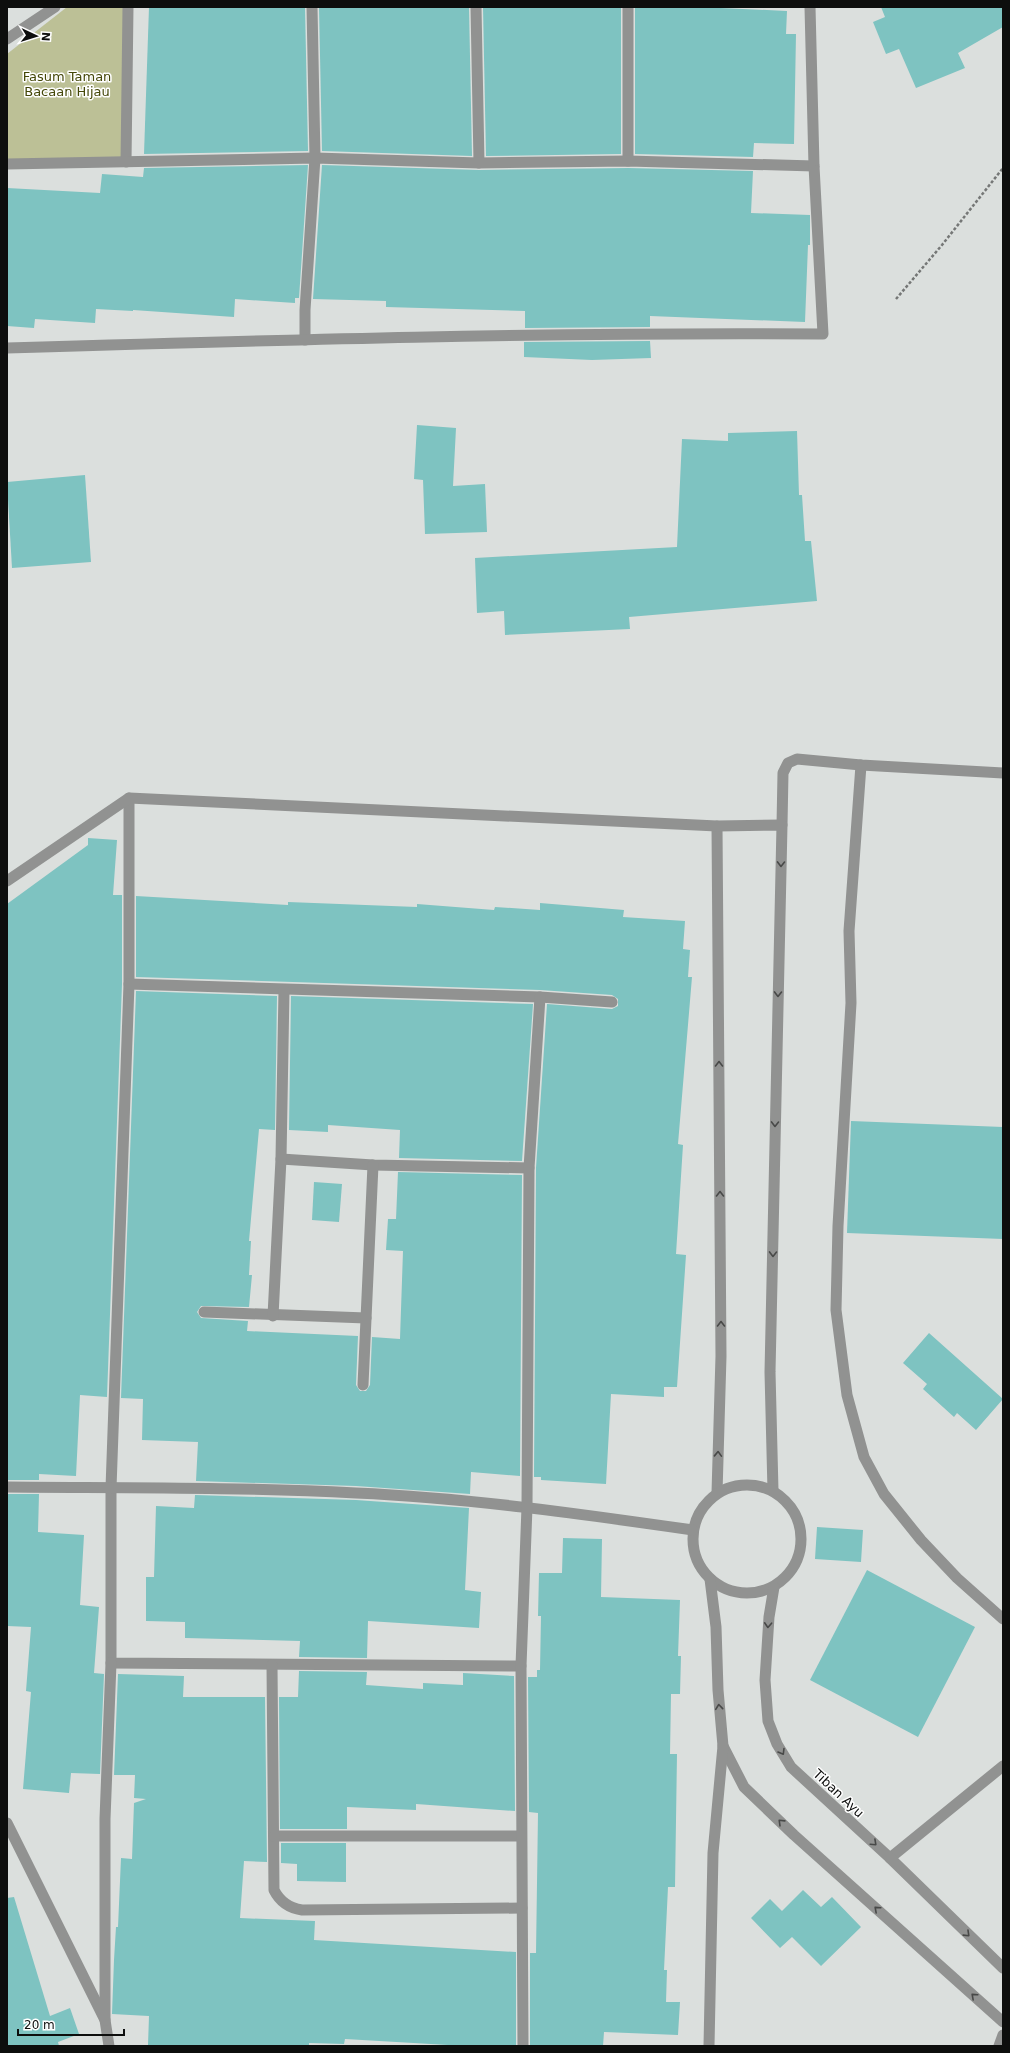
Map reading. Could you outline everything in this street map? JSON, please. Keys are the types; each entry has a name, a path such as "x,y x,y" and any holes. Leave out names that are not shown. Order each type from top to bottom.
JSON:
{"street":[{"path":"7,39 56,7"},
{"path":"126,162 128,7"},
{"path":"305,340 305,310 315,158 312,7"},
{"path":"476,7 479,163"},
{"path":"628,7 628,161"},
{"path":"7,348 305,340 686,333 823,334 814,166 810,7"},
{"path":"7,164 315,158 479,163 628,161 814,166"},
{"path":"773,1491 770,1372 783,773 788,763 797,759 861,765 1003,773"},
{"path":"861,765 849,931 850,1003 836,1310 847,1395 864,1456 884,1494 921,1540 956,1578 1003,1619"},
{"path":"7,881 129,798 717,826 782,825"},
{"path":"109,2046 105,2020 105,1819 111,1663 111,1488 129,984 129,798"},
{"path":"717,826 721,1356 717,1493"},
{"path":"129,984 540,997 612,1002"},
{"path":"273,1316 281,1159 284,990"},
{"path":"523,2046 521,1666 528,1507 529,1168 540,997"},
{"path":"281,1159 373,1165 529,1168"},
{"path":"363,1385 373,1165"},
{"path":"204,1312 273,1316 366,1318"},
{"path":"754,1484 773,1491 790,1505 800,1526 800,1550 791,1571 774,1587 752,1593 730,1591 710,1579 699,1565 693,1548 693,1530 701,1509 717,1493 735,1486 754,1484"},
{"path":"7,1488 111,1488 357,1493 528,1507 693,1530"},
{"path":"710,1579 716,1627 718,1690 723,1746 713,1853 710,2046"},
{"name":"Tiban Ayu","path":"774,1587 769,1617 765,1680 768,1720 777,1744 791,1767 890,1858 1003,1968"},
{"path":"111,1663 521,1666"},
{"path":"272,1664 274,1890 277,1898 292,1908 302,1910 522,1908"},
{"path":"723,1746 744,1787 794,1835 1003,2022"},
{"path":"890,1858 1003,1766"},
{"path":"7,1823 105,2020"},
{"path":"274,1836 521,1836"},
{"path":"999,2046 1003,2035"}],"path":[{"path":"896,299 942,245 1003,168"}],"green space":[{"name":"Fasum Taman Bacaan Hijau","path":"67,7 128,7 126,162 7,160 7,54"}],"building":[{"path":"149,7 305,7 308,151 144,154"},
{"path":"319,7 469,7 472,156 322,151"},
{"path":"483,7 621,7 621,154 486,156"},
{"path":"635,7 699,7 787,11 786,34 796,34 794,144 754,143 753,157 635,154"},
{"path":"881,7 1003,7 1003,27 958,53 965,68 916,88 899,49 886,54 873,22 885,17"},
{"path":"308,165 299,298 295,298 295,303 235,299 234,317 96,309 95,323 35,319 34,328 7,326 7,188 100,193 102,174 143,177 144,168"},
{"path":"322,165 479,170 628,168 753,171 751,213 810,215 810,245 808,245 805,322 650,316 650,327 525,328 525,311 386,307 386,301 313,299"},
{"path":"650,341 651,358 592,360 524,357 524,342"},
{"path":"417,425 456,428 453,486 485,484 487,532 425,534 423,480 414,479"},
{"path":"797,431 799,495 802,495 805,541 811,541 817,601 629,617 630,629 505,635 504,611 477,613 475,558 677,547 682,439 728,441 728,433"},
{"path":"85,475 91,562 12,568 7,482"},
{"path":"88,838 117,840 113,895 122,895 122,984 107,1397 80,1395 76,1476 39,1474 39,1480 7,1480 7,904 88,845"},
{"path":"136,896 288,905 288,902 417,907 417,904 494,910 495,907 540,910 540,903 624,910 623,917 685,921 683,949 690,950 688,977 692,977 678,1144 683,1145 676,1254 686,1255 677,1387 664,1387 664,1397 611,1394 606,1484 541,1480 541,1477 534,1477 536,1168 547,1004 612,1009 618,1006 618,999 612,995 540,990 136,977"},
{"path":"136,991 277,996 275,1130 259,1129 249,1241 251,1241 249,1275 252,1275 249,1307 201,1306 197,1312 201,1318 248,1321 247,1331 358,1336 356,1385 360,1391 366,1391 370,1385 372,1337 400,1339 403,1251 386,1250 388,1219 396,1219 398,1172 522,1175 520,1476 471,1472 470,1494 356,1486 196,1481 198,1442 142,1440 143,1399 121,1398"},
{"path":"291,996 533,1004 522,1161 399,1158 400,1130 328,1125 328,1132 289,1130"},
{"path":"851,1121 1003,1127 1003,1239 847,1233"},
{"path":"314,1182 342,1184 339,1222 312,1220"},
{"path":"929,1333 1003,1399 976,1430 957,1413 954,1417 923,1389 927,1384 903,1363"},
{"path":"7,1494 39,1494 38,1532 84,1535 80,1605 99,1607 94,1673 104,1674 100,1774 71,1773 69,1793 23,1789 31,1692 26,1691 31,1627 7,1626"},
{"path":"195,1495 356,1500 469,1508 465,1590 481,1592 479,1628 368,1621 367,1658 299,1657 300,1641 185,1638 185,1622 146,1621 146,1577 154,1577 156,1506 194,1508"},
{"path":"817,1527 863,1530 861,1562 815,1559"},
{"path":"563,1538 602,1539 601,1597 680,1600 678,1656 681,1656 680,1694 671,1694 670,1754 677,1754 675,1887 668,1887 664,1970 667,1970 666,2002 680,2002 678,2035 604,2032 603,2046 530,2046 530,1953 536,1953 538,1813 529,1812 528,1677 537,1677 537,1670 540,1670 541,1616 538,1616 539,1573 562,1573"},
{"path":"867,1570 975,1627 918,1737 810,1680"},
{"path":"299,1671 367,1672 366,1685 423,1689 423,1683 463,1685 463,1673 514,1676 515,1811 416,1804 416,1810 347,1807 347,1829 280,1829 279,1697 298,1697"},
{"path":"118,1674 184,1676 183,1697 265,1697 267,1862 244,1861 240,1918 315,1921 314,1940 516,1952 516,2046 465,2046 345,2039 344,2044 309,2043 309,2046 148,2045 149,2016 112,2014 121,1858 132,1859 134,1803 146,1799 134,1798 135,1775 114,1775"},
{"path":"281,1843 346,1843 346,1882 297,1881 297,1864 281,1863"},
{"path":"803,1890 821,1907 832,1897 861,1927 821,1966 792,1937 780,1948 751,1918 770,1899 782,1911"},
{"path":"14,1897 50,2016 70,2008 79,2034 58,2042 59,2046 7,2046 7,1898"}]}
